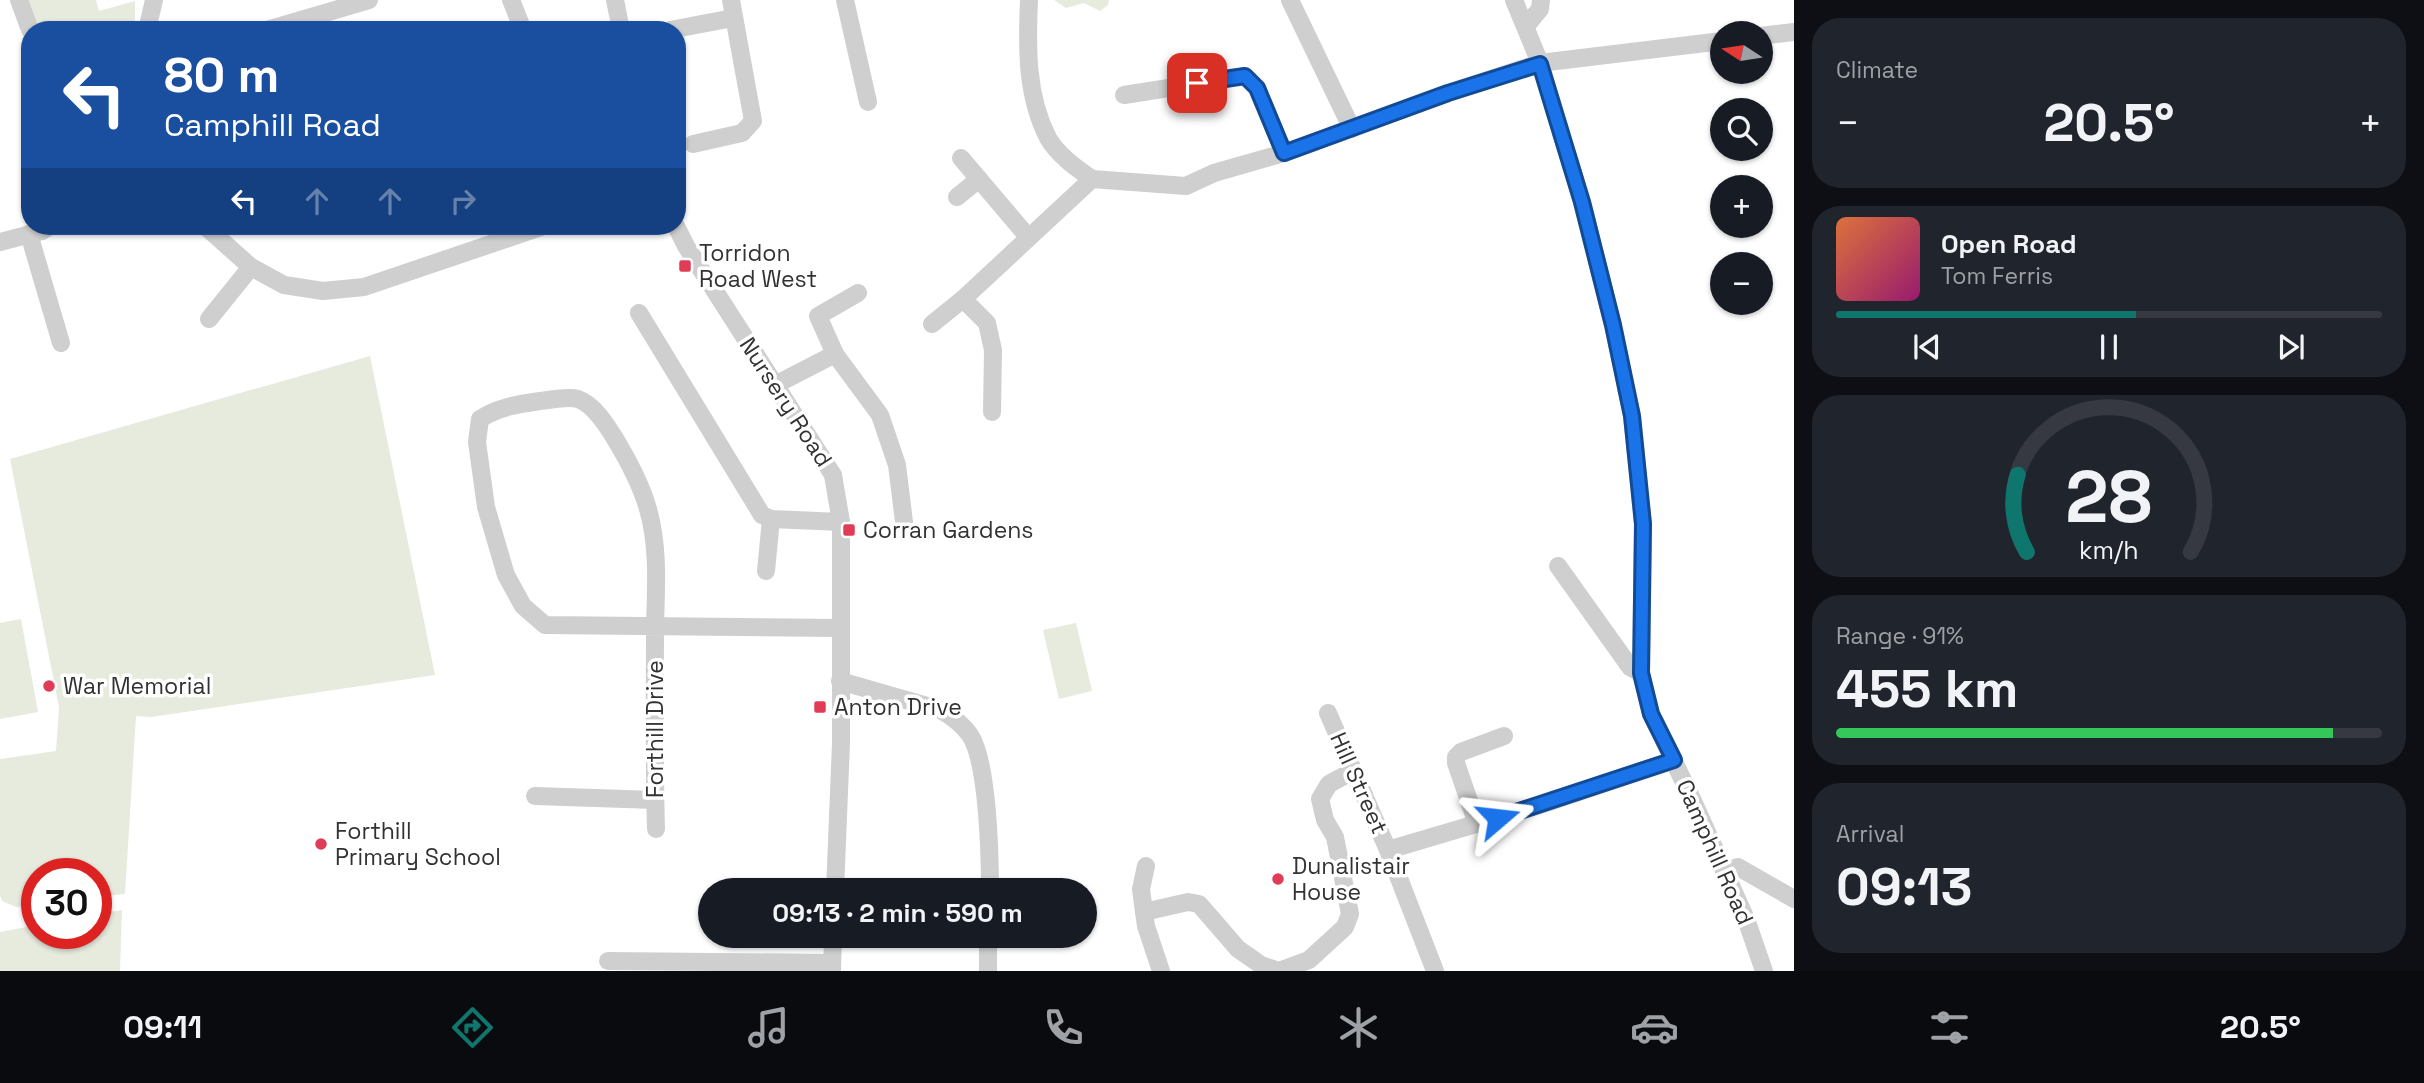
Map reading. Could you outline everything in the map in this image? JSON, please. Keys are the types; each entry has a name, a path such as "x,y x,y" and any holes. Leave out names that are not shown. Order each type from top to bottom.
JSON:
{"street":[{"path":"19,0 27,21"},
{"path":"149,21 154,0"},
{"path":"298,21 369,0"},
{"path":"511,0 519,21"},
{"path":"615,0 619,21"},
{"path":"693,144 742,133 753,121 731,0"},
{"path":"845,0 868,102"},
{"path":"1029,0 1027,34 1031,92 1049,140 1069,163 1092,178 1186,186 1214,173 1284,153 1448,93 1540,64 1710,43"},
{"path":"1290,0 1352,129"},
{"name":"Camphill Road","path":"1514,0 1540,64 1582,202 1613,325 1632,416 1643,524 1641,673 1651,714 1746,919 1764,971"},
{"path":"1526,26 1540,9 1541,0"},
{"path":"686,27 733,18"},
{"path":"1773,34 1794,32"},
{"path":"1124,94 1245,76 1257,88 1284,153"},
{"path":"961,158 1028,237"},
{"path":"932,324 963,299 1092,178"},
{"path":"957,197 979,179"},
{"path":"0,242 25,235"},
{"path":"29,235 61,343"},
{"path":"215,235 251,267 285,285 323,291 364,287 517,235"},
{"name":"Nursery Road","path":"680,235 833,475 841,522 841,743 836,878"},
{"path":"209,319 251,267"},
{"path":"858,293 818,316 835,354 880,415 897,465 904,522"},
{"path":"963,299 987,323 993,350 992,412"},
{"path":"639,313 762,515 771,519 841,522"},
{"path":"775,385 835,354"},
{"name":"Forthill Drive","path":"656,830 655,628 656,562 649,510 630,464 608,427 591,407 578,399 554,399 518,405 492,411 480,419 477,442 486,508 506,575 523,606 545,625 655,628 839,628"},
{"path":"766,571 771,519"},
{"path":"1558,566 1630,667 1641,673"},
{"path":"840,681 941,710 951,715 971,735 981,764 990,878"},
{"name":"Hill Street","path":"1328,713 1388,850 1435,971"},
{"path":"1477,824 1456,757 1461,752 1504,736"},
{"path":"1388,850 1674,760"},
{"path":"1144,912 1188,902 1199,904 1238,949 1261,965 1279,971 1309,960 1345,927 1350,914 1335,837 1325,820 1320,799 1329,784 1353,771"},
{"path":"535,796 655,800"},
{"path":"1146,866 1141,889 1144,912 1161,971"},
{"path":"1724,872 1738,867 1794,898"},
{"path":"608,961 832,967 833,948"},
{"path":"988,948 988,971"}],"shaded area":[{"path":"22,0 96,0 99,11 135,1 135,21 29,21"},
{"path":"1054,0 1109,0 1108,5 1100,11 1084,3 1066,8"},
{"path":"370,356 435,675 151,717 136,716 125,894 112,895 112,858 21,858 21,907 2,901 0,759 56,751 59,707 10,459"},
{"path":"21,619 38,712 0,719 0,623"},
{"path":"1076,623 1092,691 1059,699 1043,630"},
{"path":"122,910 120,971 0,971 0,932 21,928 21,949 112,949 112,912"}],"place":[{"name":"Torridon Road West","path":"685,266"},
{"name":"Corran Gardens","path":"849,530"},
{"name":"War Memorial","path":"49,686"},
{"name":"Anton Drive","path":"820,707"},
{"name":"Forthill Primary School","path":"321,844"},
{"name":"Dunalistair House","path":"1278,879"}],"route":[{"path":"1197,83 1245,76 1257,88 1284,153 1448,93 1540,64 1582,202 1613,325 1632,416 1643,524 1641,673 1651,714 1674,760 1498,818"}]}
